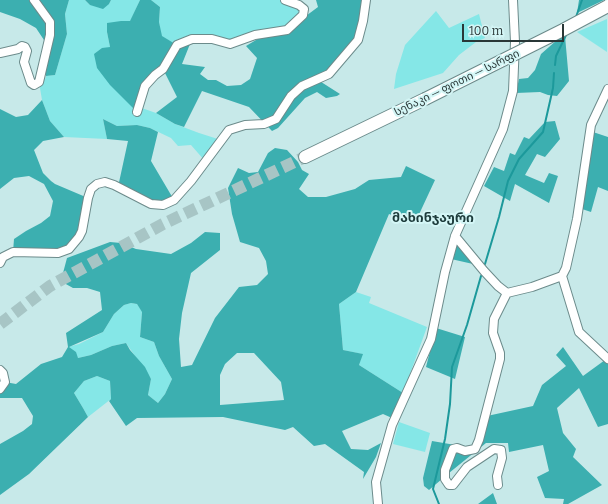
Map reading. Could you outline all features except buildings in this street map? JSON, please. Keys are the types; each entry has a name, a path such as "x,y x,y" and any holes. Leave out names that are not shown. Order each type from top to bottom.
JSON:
{"highway":[{"name":"სენაკი — ფოთი — სარფი","path":"305,157 556,34 608,6"}],"street":[{"path":"0,53 18,49 22,46 25,47 27,51 24,62 31,83 34,85 39,82 50,35 50,22 34,0"},
{"path":"137,112 145,86 163,69 177,45 192,39 212,39 230,44 255,34 287,30 303,15 304,9 299,5 285,0"},
{"path":"0,263 3,257 13,252 58,253 69,249 82,231 88,198 91,189 97,184 105,182 114,185 151,204 163,205 174,200 191,181 229,130 245,124 264,124 276,118 291,96 302,86 329,74 358,40 366,0"},
{"path":"378,504 376,482 392,425 431,339 445,272 455,236 503,129 513,91 515,42 512,0"},
{"path":"498,485 497,476 502,458 501,450 494,449 467,467 453,485 449,485 445,480 445,470 453,449 457,448 465,451 475,449 479,440 500,359 500,352 493,333 494,319 507,293 532,287 562,276 566,268 577,219 592,125 605,105 608,89"},
{"path":"455,236 484,271 507,293"},
{"path":"562,276 580,332 608,359"},
{"path":"0,370 3,373 5,382 0,389"}],"shaded area":[{"path":"0,0 69,0 65,14 67,34 55,75 46,76 43,64 46,43 36,28 20,19 0,12"},
{"path":"69,0 85,0 90,5 109,4 111,0 140,0 130,22 121,21 107,32 110,47 139,107 156,113 175,124 221,140 205,161 191,145 178,146 171,138 150,128 137,125 117,126 103,119 107,139 64,137 50,121 42,100 39,82 40,78 45,79 46,76 55,75 67,34 65,14"},
{"path":"85,0 111,0 103,9 90,5"},
{"path":"140,0 151,0 160,7 159,22 162,36 177,45 192,39 182,64 205,67 200,74 208,80 216,80 227,86 241,85 250,79 257,58 246,46 271,31 287,30 318,7 316,0 366,0 358,40 318,80 340,94 326,98 317,92 305,98 278,128 272,131 249,107 202,91 184,127 175,124 156,113 177,97 163,69 155,75 137,112 110,85 97,68 94,54 102,48 110,47 107,23 130,21"},
{"path":"151,0 285,0 304,9 287,30 230,44 212,39 177,45 161,36 159,22 160,7"},
{"path":"579,0 604,0 577,13"},
{"path":"436,11 449,28 479,14 485,38 476,42 459,55 443,73 394,89 396,74 405,45"},
{"path":"607,19 607,52 577,32"},
{"path":"565,36 569,81 557,96 540,92 516,93 519,79 528,78 535,70 541,54 557,40"},
{"path":"42,100 50,121 64,137 43,141 34,150 43,173 51,181 88,198 85,218 69,249 13,252 14,239 50,216 53,201 44,184 29,176 14,178 0,189 0,109 16,117 28,115"},
{"path":"103,119 117,126 137,125 150,128 158,132 151,161 174,200 163,205 118,187 128,141 107,139"},
{"path":"555,121 560,139 545,157 537,154 525,175 544,183 549,173 558,176 549,203 515,184 510,201 484,186 494,167 504,171 510,153 515,155 524,137 529,139 545,122"},
{"path":"593,132 608,137 608,191 598,187 591,212 582,209"},
{"path":"275,148 287,150 298,162 302,170 309,174 299,189 308,197 326,197 355,189 369,180 401,177 406,166 435,180 415,223 389,214 356,292 339,304 343,350 363,354 359,365 403,393 392,418 383,414 342,431 351,449 368,450 381,443 376,457 363,479 364,472 325,444 314,446 293,427 285,430 223,417 137,418 126,426 109,401 111,399 110,381 97,376 84,381 74,393 88,417 29,474 0,495 0,444 32,424 33,416 22,398 0,398 0,389 5,382 16,384 41,364 62,357 68,347 66,333 102,310 100,292 87,288 73,288 64,283 63,273 67,258 110,242 121,243 136,249 171,254 191,243 205,232 220,233 220,250 191,273 182,313 179,339 181,367 192,365 215,318 239,287 257,285 268,274 266,261 259,248 240,242 232,214 228,188 238,168 249,173 258,172 268,153","holes":["131,303 137,304 142,312 140,337 154,342 159,356 172,379 165,394 158,403 148,395 151,379 145,367 130,350 126,343 112,346 91,355 78,358 76,352 69,347 103,332 114,314 124,305","237,353 254,353 281,382 284,400 220,405 220,375 225,364"]},
{"path":"457,244 473,264 451,259"},
{"path":"356,292 371,297 369,303 427,327 403,393 359,365 362,354 343,350 339,304"},
{"path":"131,303 137,304 142,311 140,337 154,342 159,356 172,379 165,394 158,403 148,395 151,379 126,343 112,346 91,355 78,358 68,347 79,344 103,332 114,314 124,305"},
{"path":"436,328 465,337 455,379 426,367"},
{"path":"563,347 583,376 605,360 608,363 608,424 598,427 579,388 557,408 563,433 576,449 573,457 602,485 568,504 563,504 564,499 545,498 537,477 549,471 543,445 509,452 508,443 486,443 429,490 424,486 423,478 432,441 473,448 487,416 533,406 542,385 566,366 556,355"},
{"path":"97,376 110,381 111,399 88,417 74,393 84,381"},
{"path":"399,422 430,433 425,452 393,444"},
{"path":"493,493 497,504 478,504"}],"waterway":[{"path":"576,17 582,0"},
{"path":"555,65 556,56 567,33"},
{"path":"485,264 508,181 519,159 543,132 553,88 554,73"},
{"path":"439,504 433,489 445,439 450,404 452,367 467,325 481,276"}],"tunnel":[{"path":"0,324 50,286 163,224 305,157"}],"district":[{"name":"მახინჯაური","path":"433,218"}]}
